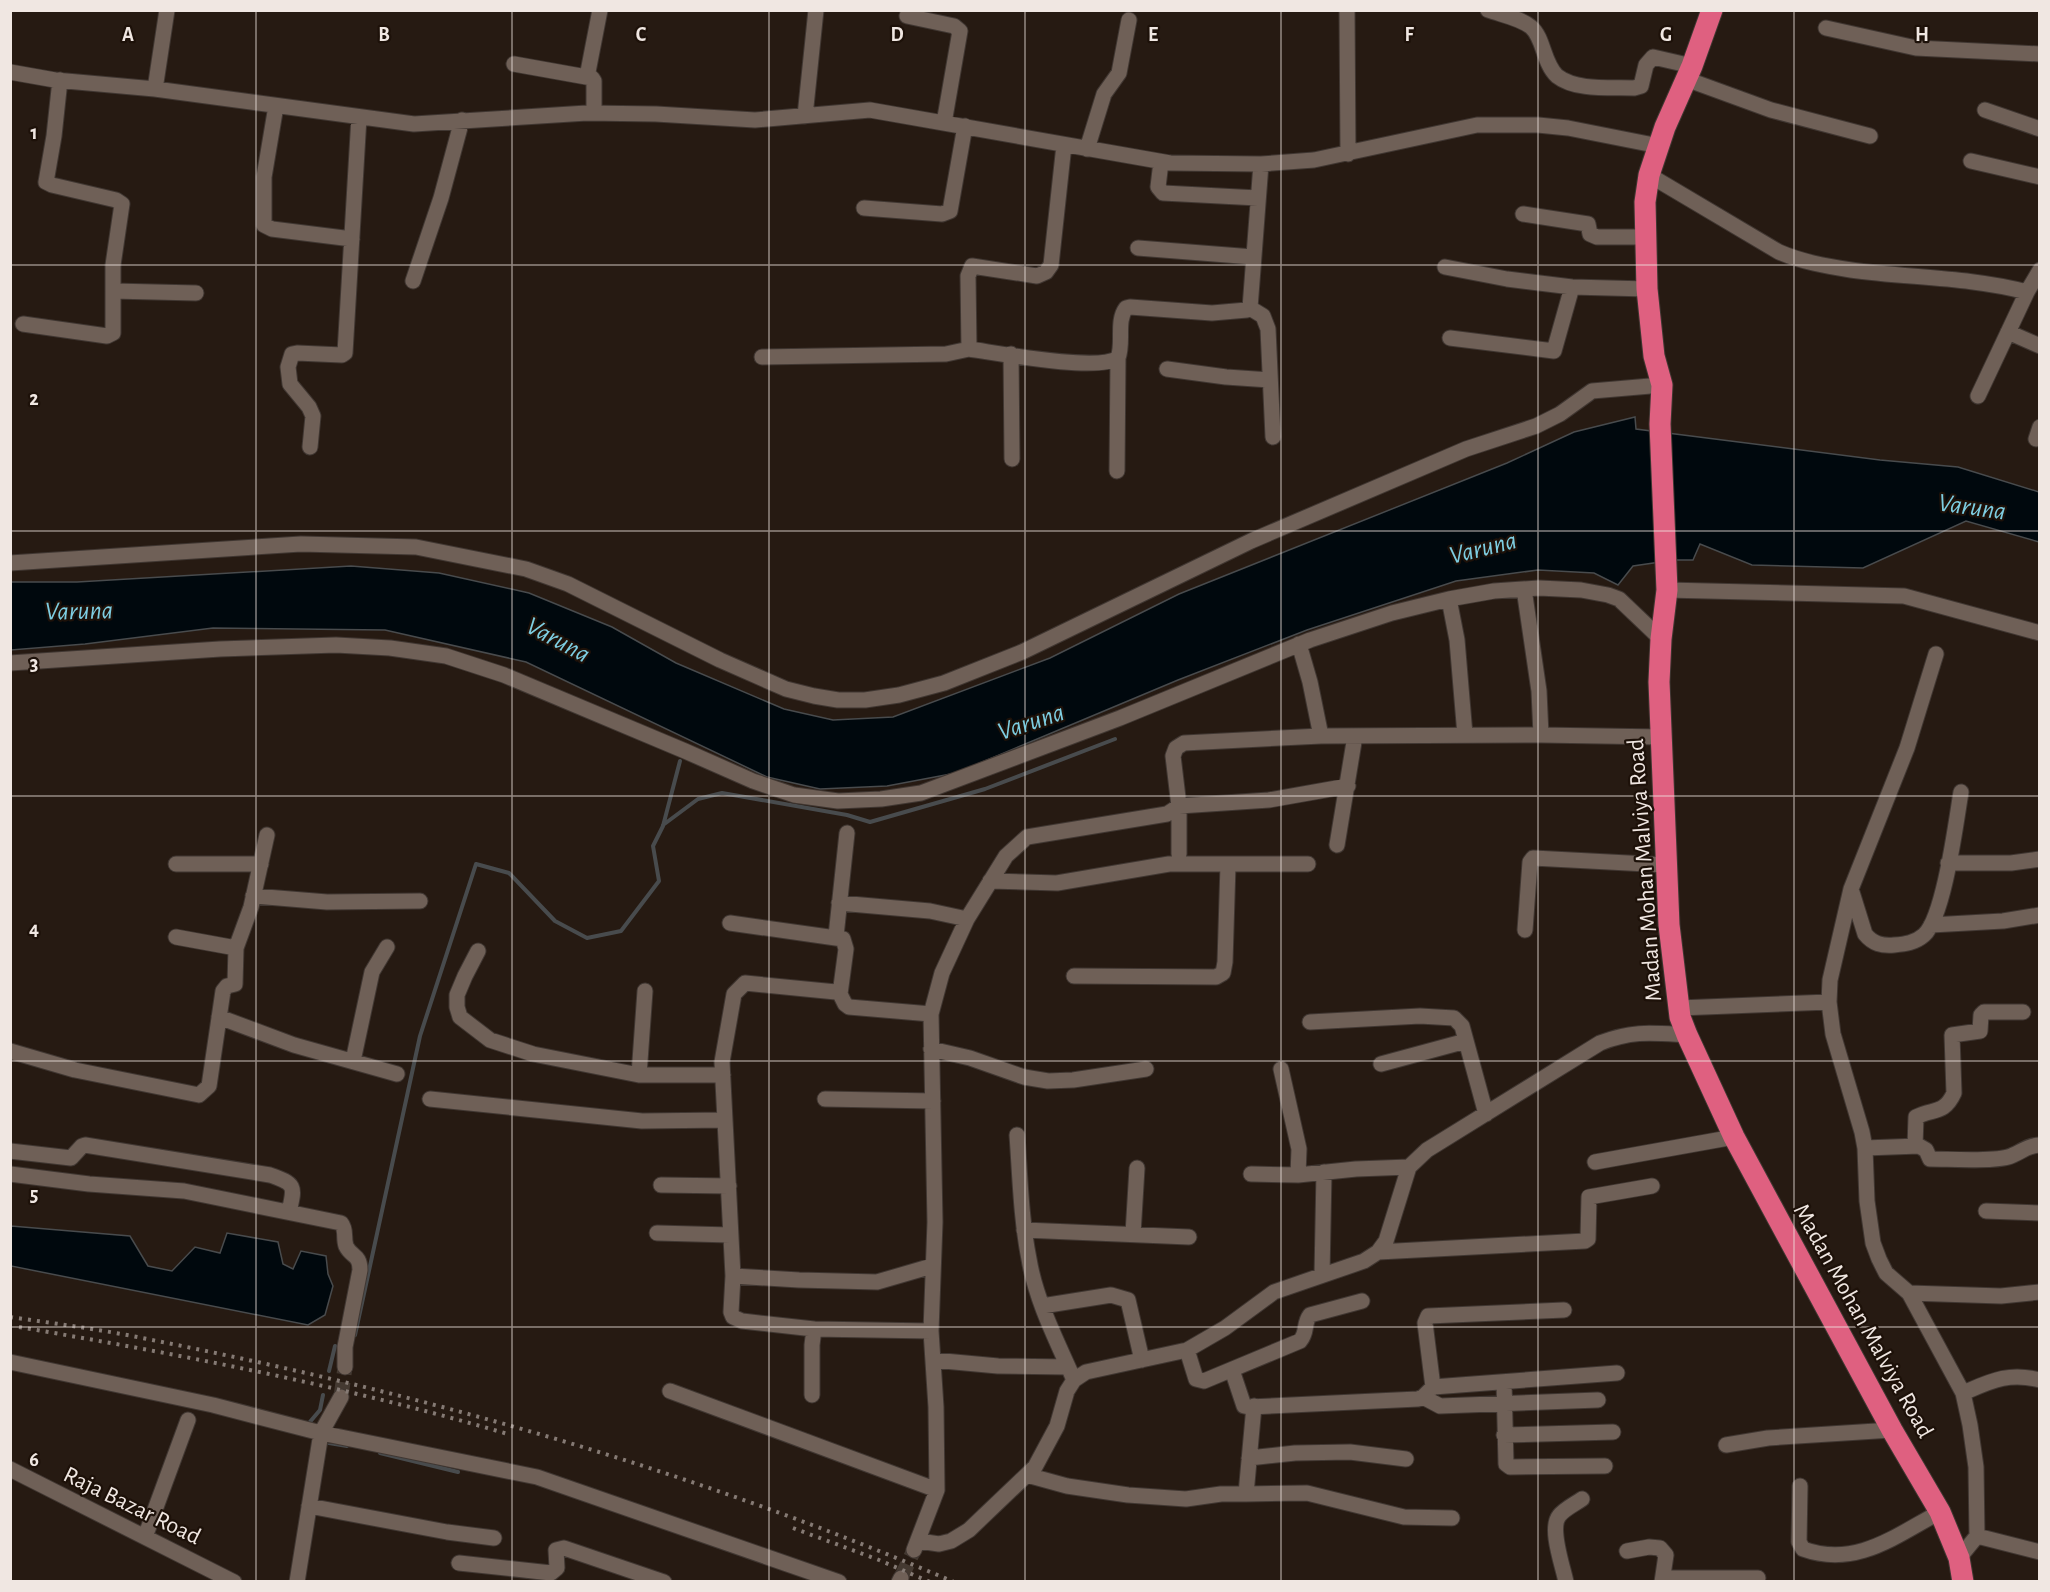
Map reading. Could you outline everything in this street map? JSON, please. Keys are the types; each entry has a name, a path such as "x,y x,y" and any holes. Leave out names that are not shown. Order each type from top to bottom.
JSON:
{"highway":[{"name":"Madan Mohan Malviya Road","path":"1661,380 1654,356 1647,289 1645,202 1692,76 1712,10"},
{"name":"Madan Mohan Malviya Road","path":"1725,10 1659,146 1654,178 1656,284 1663,354 1660,424 1667,590 1659,682 1669,925 1679,1008 1687,1035 1734,1137 1892,1430 1940,1512 1959,1558 1964,1581"}],"street":[{"path":"155,88 168,10"},
{"path":"587,76 600,10"},
{"path":"805,116 816,10"},
{"path":"1347,10 1348,154"},
{"path":"1488,10 1516,15 1530,26 1536,32 1549,65 1558,76 1570,82 1585,86 1634,88 1641,86 1646,65 1653,57 1771,110 1870,136"},
{"path":"907,16 954,26 960,31 944,123"},
{"path":"1088,149 1104,94 1119,73 1129,20"},
{"path":"1826,28 1916,48 2040,54"},
{"path":"514,64 587,76 594,81 594,113"},
{"path":"10,72 60,80 155,88 414,124 594,113 755,120 870,110 1161,162 1261,164 1314,160 1477,125 1538,125 1568,128 1659,146"},
{"path":"23,324 111,335 113,333 113,265 122,204 116,200 46,182 60,80"},
{"path":"276,106 264,177 264,225 272,229 352,239"},
{"path":"1985,110 2040,129"},
{"path":"310,447 313,416 309,407 290,384 289,359 292,354 297,353 342,355 345,353 360,117"},
{"path":"413,281 441,198 462,120"},
{"path":"864,208 942,214 950,211 965,126"},
{"path":"969,349 968,276 972,266 1037,276 1046,272 1052,265 1064,145"},
{"path":"1971,161 2040,177"},
{"path":"1161,162 1158,187 1163,193 1258,198"},
{"path":"1250,308 1261,164"},
{"path":"1654,178 1779,252 1795,259 1885,275 1998,284 2027,292"},
{"path":"1523,213 1588,224 1590,234 1597,237 1645,237"},
{"path":"1138,248 1253,257"},
{"path":"1445,267 1507,279 1572,287 1647,289"},
{"path":"1978,396 2027,292 2040,270"},
{"path":"1450,338 1554,351 1572,287"},
{"path":"113,291 196,293"},
{"path":"1117,471 1118,358 1121,350 1122,314 1126,308 1212,314 1243,311 1250,308"},
{"path":"1250,308 1265,320 1273,437"},
{"path":"2008,332 2040,346"},
{"path":"762,357 946,354 969,349 1080,363 1110,362 1118,358"},
{"path":"1011,354 1012,459"},
{"path":"1167,369 1270,380"},
{"path":"10,563 302,544 416,546 526,569 568,584 720,660 786,689 822,698 865,700 899,695 944,683 1022,652 1251,541 1467,449 1536,426 1560,414 1592,391 1661,380"},
{"path":"1524,589 1539,691 1541,735"},
{"path":"10,663 220,649 336,645 390,648 446,656 504,675 753,781 794,795 838,801 881,799 921,793 1120,718 1299,644 1392,613 1449,598 1524,589 1581,590 1618,599 1661,639"},
{"path":"1667,590 1904,596 2040,633"},
{"path":"1449,598 1457,640 1465,735"},
{"path":"1299,644 1310,682 1321,736"},
{"path":"1936,654 1907,747 1851,889 1830,980 1829,1002 1833,1034 1862,1131 1867,1200 1874,1243 1886,1273 1909,1293 1963,1393 1976,1467 1977,1536 1959,1558"},
{"path":"1179,854 1179,806 1173,756 1176,748 1184,742 1321,736 1661,737"},
{"path":"1337,845 1355,736"},
{"path":"1017,1135 1024,1230 1029,1261 1042,1306 1071,1373 1067,1390 1057,1426 1035,1467 969,1530 939,1544 917,1546 937,1490 932,1331 935,1222 931,1014 942,973 967,919 1006,856 1027,837 1167,814 1179,806 1269,800 1348,786"},
{"path":"1851,889 1865,934 1870,940 1880,945 1911,944 1924,935 1940,904 1961,792"},
{"path":"836,936 847,833"},
{"path":"10,1052 75,1070 199,1095 209,1086 223,991 227,986 235,984 236,948 254,896 267,835"},
{"path":"1525,930 1530,862 1533,858 1538,856 1666,865"},
{"path":"1948,862 2010,862 2040,859"},
{"path":"176,864 261,864"},
{"path":"990,881 1057,883 1169,864 1308,864"},
{"path":"1074,976 1216,977 1223,973 1228,865"},
{"path":"254,896 327,902 420,901"},
{"path":"840,903 930,911 967,919"},
{"path":"1931,925 2003,921 2040,915"},
{"path":"730,923 836,936 845,941 840,994 848,1006 931,1014"},
{"path":"176,937 236,948"},
{"path":"353,1061 372,972 387,947"},
{"path":"478,951 457,995 457,1006 460,1017 490,1040 533,1054 639,1075 723,1075"},
{"path":"840,994 750,983 740,986 734,994 722,1062 733,1276 731,1312 741,1321 814,1329 932,1331"},
{"path":"639,1075 645,991"},
{"path":"1679,1008 1829,1002"},
{"path":"1915,1146 1916,1117 1938,1111 1954,1093 1953,1035 1980,1031 1981,1015 1984,1012 2022,1012"},
{"path":"1310,1022 1420,1016 1454,1018 1462,1026 1486,1114"},
{"path":"219,1017 294,1045 397,1074"},
{"path":"933,1360 1071,1373 1086,1372 1187,1350 1207,1340 1274,1292 1364,1261 1378,1252 1386,1241 1409,1167 1427,1150 1600,1043 1621,1035 1642,1033 1687,1035"},
{"path":"1381,1064 1466,1041"},
{"path":"932,1049 970,1058 1024,1077 1048,1081 1073,1080 1146,1069"},
{"path":"1281,1068 1299,1149 1298,1175"},
{"path":"430,1099 642,1121 725,1120"},
{"path":"825,1099 933,1101"},
{"path":"1595,1162 1734,1137"},
{"path":"10,1151 71,1158 85,1145 270,1175 289,1182 293,1187 294,1194 290,1212"},
{"path":"1865,1148 1915,1146 1923,1147 1930,1159 1970,1159 2008,1157 2028,1147 2040,1145"},
{"path":"1251,1174 1298,1175 1366,1168 1409,1167"},
{"path":"1133,1234 1137,1168"},
{"path":"1322,1275 1324,1172"},
{"path":"10,1174 89,1184 184,1191 341,1223 345,1228 346,1246 360,1262 345,1347 345,1367"},
{"path":"661,1185 729,1186"},
{"path":"1378,1252 1585,1241 1588,1239 1588,1197 1652,1186"},
{"path":"1986,1211 2040,1213"},
{"path":"1024,1230 1189,1237"},
{"path":"657,1233 730,1235"},
{"path":"733,1276 877,1282 932,1266"},
{"path":"1909,1293 2001,1296 2040,1292"},
{"path":"1042,1306 1111,1295 1128,1300 1142,1360"},
{"path":"1187,1350 1196,1379 1200,1381 1300,1341 1305,1332 1305,1321 1311,1315 1362,1301"},
{"path":"1564,1310 1428,1316 1425,1323 1428,1392 1440,1406 1598,1400"},
{"path":"812,1395 814,1329"},
{"path":"10,1362 213,1405 321,1433 537,1477 839,1581"},
{"path":"1232,1370 1244,1406 1428,1392 1504,1382 1617,1373"},
{"path":"1963,1393 2001,1377 2016,1376 2040,1380"},
{"path":"1504,1382 1504,1459 1506,1464 1510,1467 1605,1466"},
{"path":"670,1391 937,1490"},
{"path":"297,1581 321,1433 340,1397"},
{"path":"1246,1494 1254,1406"},
{"path":"145,1537 188,1420"},
{"path":"1726,1446 1768,1438 1892,1430"},
{"path":"1504,1435 1613,1432"},
{"path":"1249,1458 1295,1453 1350,1452 1406,1459"},
{"name":"Raja Bazar Road","path":"10,1469 234,1581"},
{"path":"1027,1475 1067,1486 1128,1495 1186,1499 1221,1494 1307,1493 1404,1517 1452,1518"},
{"path":"1800,1486 1799,1542 1803,1549 1812,1552 1848,1555 1867,1551 1940,1512"},
{"path":"1566,1581 1557,1541 1556,1522 1559,1515 1582,1499"},
{"path":"309,1506 447,1532 494,1538"},
{"path":"1977,1536 2040,1552"},
{"path":"1627,1551 1649,1547 1660,1548 1666,1555 1663,1580 1758,1578"},
{"path":"459,1563 551,1573 557,1568 556,1550 564,1548 664,1581"}],"water":[{"name":"Varuna","path":"1635,417 1636,429 1880,460 1958,467 2039,492 2039,542 1966,521 1863,568 1752,565 1700,544 1693,560 1674,560 1633,566 1618,585 1594,573 1538,570 1456,581 1307,630 1178,680 956,773 887,786 820,789 767,777 526,662 385,630 213,628 85,644 11,650 11,582 77,582 351,566 439,573 529,593 612,627 676,663 784,709 833,720 893,717 1050,658 1179,594 1507,463 1574,432"},
{"path":"11,1226 130,1236 148,1266 172,1271 195,1247 220,1253 227,1233 278,1242 283,1264 293,1269 301,1251 326,1256 328,1274 333,1286 325,1315 308,1325 11,1266"}],"waterway":[{"path":"663,825 698,799 722,793 847,815 870,822 985,789 1115,739"},
{"path":"355,1335 420,1036 476,864 509,873 555,921 587,938 621,931 659,881 653,846 663,826 680,761"},
{"path":"329,1371 335,1346"},
{"path":"309,1423 320,1410 323,1395"},
{"path":"329,1443 347,1446"},
{"path":"380,1453 458,1472"}],"tunnel":[{"path":"341,1397 345,1367"},
{"path":"901,1578 914,1550"}],"railway":[{"path":"10,1317 117,1333 255,1361 458,1411 660,1471 759,1505 954,1582"},
{"path":"19,1327 143,1349 328,1387 511,1435"},
{"path":"793,1528 930,1582"}]}
